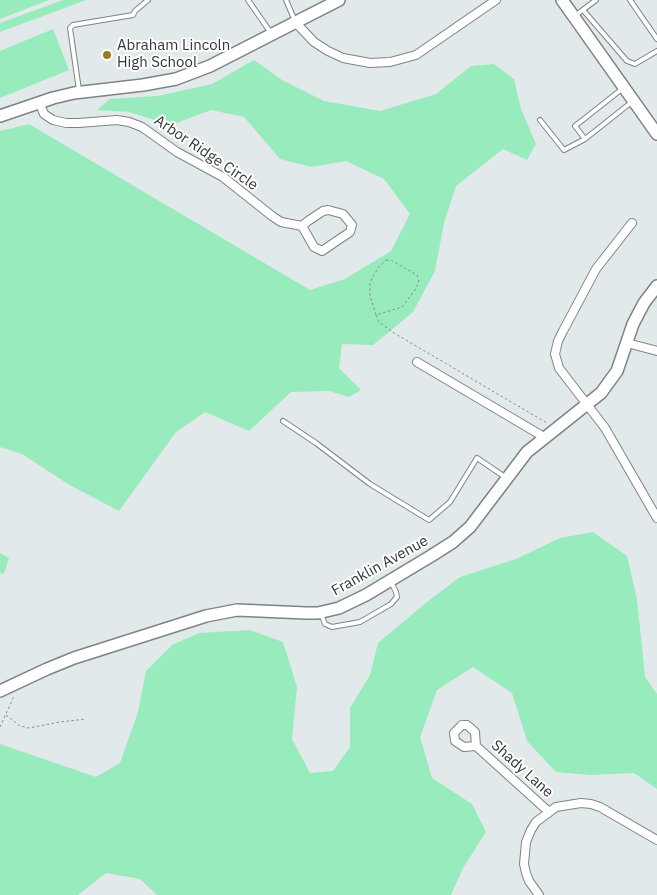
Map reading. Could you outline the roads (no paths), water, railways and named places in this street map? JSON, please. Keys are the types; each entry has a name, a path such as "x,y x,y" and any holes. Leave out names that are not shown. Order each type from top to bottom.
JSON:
{"street":[{"path":"0,116 40,102 80,92 143,85 176,79 210,66 339,0"},
{"path":"296,23 314,42 343,58 370,63 390,62 416,56 486,3 496,0"},
{"path":"562,0 578,14 624,87 657,134"},
{"name":"Arbor Ridge Circle","path":"40,102 44,114 53,120 79,123 117,120 142,127 177,152 223,177 281,222 302,226"},
{"path":"331,210 343,214 352,226 350,232 322,251 314,247 302,226 323,211 331,210"},
{"path":"632,223 596,269 558,341 555,354 559,368 605,428 657,518"},
{"name":"Franklin Avenue","path":"0,691 74,658 222,612 249,610 306,613 320,612 350,604 453,542 465,533 480,516 527,452 544,437 588,405 614,377 628,343 633,324 644,303 657,286"},
{"path":"628,343 657,351"},
{"path":"417,362 544,437"},
{"name":"Shady Lane","path":"476,746 549,812"},
{"path":"539,895 526,873 524,852 531,830 542,816 564,804 581,803 600,807 657,840"}],"lane":[{"path":"80,92 70,28 73,25 133,15 148,0"},
{"path":"248,0 272,35"},
{"path":"286,0 296,23"},
{"path":"596,0 578,14 627,61 636,64 657,51"},
{"path":"630,0 657,39"},
{"path":"585,139 575,126 624,87"},
{"path":"540,120 564,150 585,139 634,101"},
{"path":"282,422 316,443 370,484 429,520 450,502 477,458 507,478"},
{"path":"320,612 325,624 332,627 360,622 391,604 397,597 390,580"}],"place":[{"name":"Abraham Lincoln High School","path":"107,55"}]}
